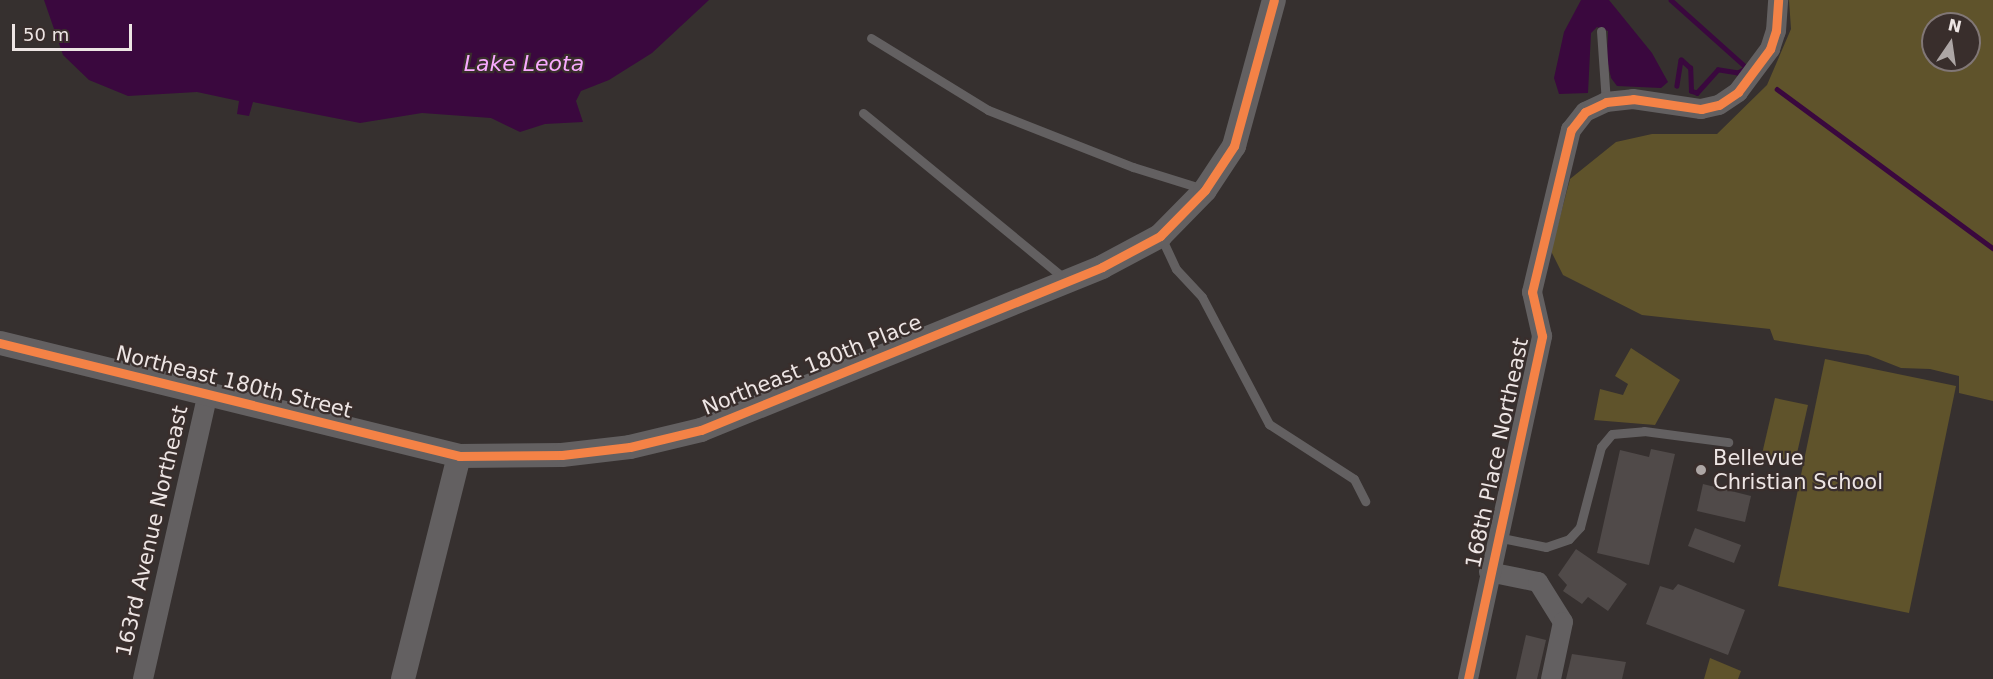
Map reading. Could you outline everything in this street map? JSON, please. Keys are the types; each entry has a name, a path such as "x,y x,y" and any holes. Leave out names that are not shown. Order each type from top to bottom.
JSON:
{"street":[{"name":"Northeast 180th Place","path":"459,456 573,454 630,447 701,430 1067,281 1160,236 1205,190 1234,146 1274,0"},
{"name":"168th Place Northeast","path":"1468,679 1489,572 1542,336 1532,292 1559,166 1571,130 1585,112 1606,102 1633,99 1701,110 1719,105 1754,75 1770,49 1776,31 1778,0"},
{"name":"Northeast 180th Street","path":"0,343 459,456"},
{"name":"163rd Avenue Northeast","path":"143,679 208,393"},
{"path":"403,679 459,456"},
{"name":"168th Place Northeast","path":"1489,572 1538,582 1563,622 1551,679"}],"lane":[{"path":"1601,31 1606,102"},
{"path":"871,38 988,110 1132,167 1205,190"},
{"path":"863,113 1067,281"},
{"path":"1160,236 1176,269 1202,297 1269,424 1354,479 1365,501"},
{"path":"1497,537 1546,547 1569,539 1580,527 1602,447 1612,434 1644,431 1728,442"}],"shaded area":[{"path":"1789,0 1993,0 1993,401 1959,393 1959,376 1930,369 1901,368 1868,355 1774,340 1770,329 1642,315 1563,275 1551,251 1570,179 1616,142 1652,134 1717,134 1767,85 1791,29"},
{"path":"1631,348 1680,380 1655,425 1594,420 1600,389 1623,395 1628,384 1615,376"},
{"path":"1825,359 1956,386 1909,613 1778,586"},
{"path":"1775,398 1808,405 1795,462 1762,454"},
{"path":"1710,658 1741,671 1738,679 1704,679"}],"water":[{"name":"Lake Leota","path":"44,0 709,0 652,53 609,80 581,91 576,101 583,122 545,124 520,132 491,118 422,113 360,123 253,102 249,116 237,114 239,101 197,92 128,96 89,80 63,55"},
{"path":"1581,0 1609,0 1652,53 1668,82 1661,88 1617,86 1611,78 1607,59 1608,31 1597,27 1591,33 1588,93 1559,94 1554,78 1564,32"}],"building":[{"path":"1651,449 1675,454 1649,565 1597,553 1620,450 1649,457"},
{"path":"1703,484 1751,496 1745,522 1697,511"},
{"path":"1695,528 1741,545 1734,563 1688,546"},
{"path":"1576,549 1627,584 1608,611 1588,597 1582,604 1563,591 1567,585 1558,575"},
{"path":"1678,584 1745,610 1728,655 1646,624 1660,586 1673,590"},
{"path":"1526,635 1546,640 1537,679 1516,679"},
{"path":"1572,654 1626,662 1622,679 1566,679"}],"waterway":[{"path":"1671,0 1747,68 1738,73 1718,70 1697,93 1691,91 1690,68 1681,60 1677,86"},
{"path":"1777,89 1993,248"}],"cycle path":[{"path":"0,343 459,456 562,455 630,447 701,430 1102,267 1160,236 1205,190 1234,146 1274,0"},
{"path":"1468,679 1542,336 1532,292 1571,130 1585,112 1606,102 1633,99 1701,109 1719,105 1738,92 1770,49 1776,31 1778,0"}],"place":[{"name":"Bellevue Christian School","path":"1701,470"}]}
